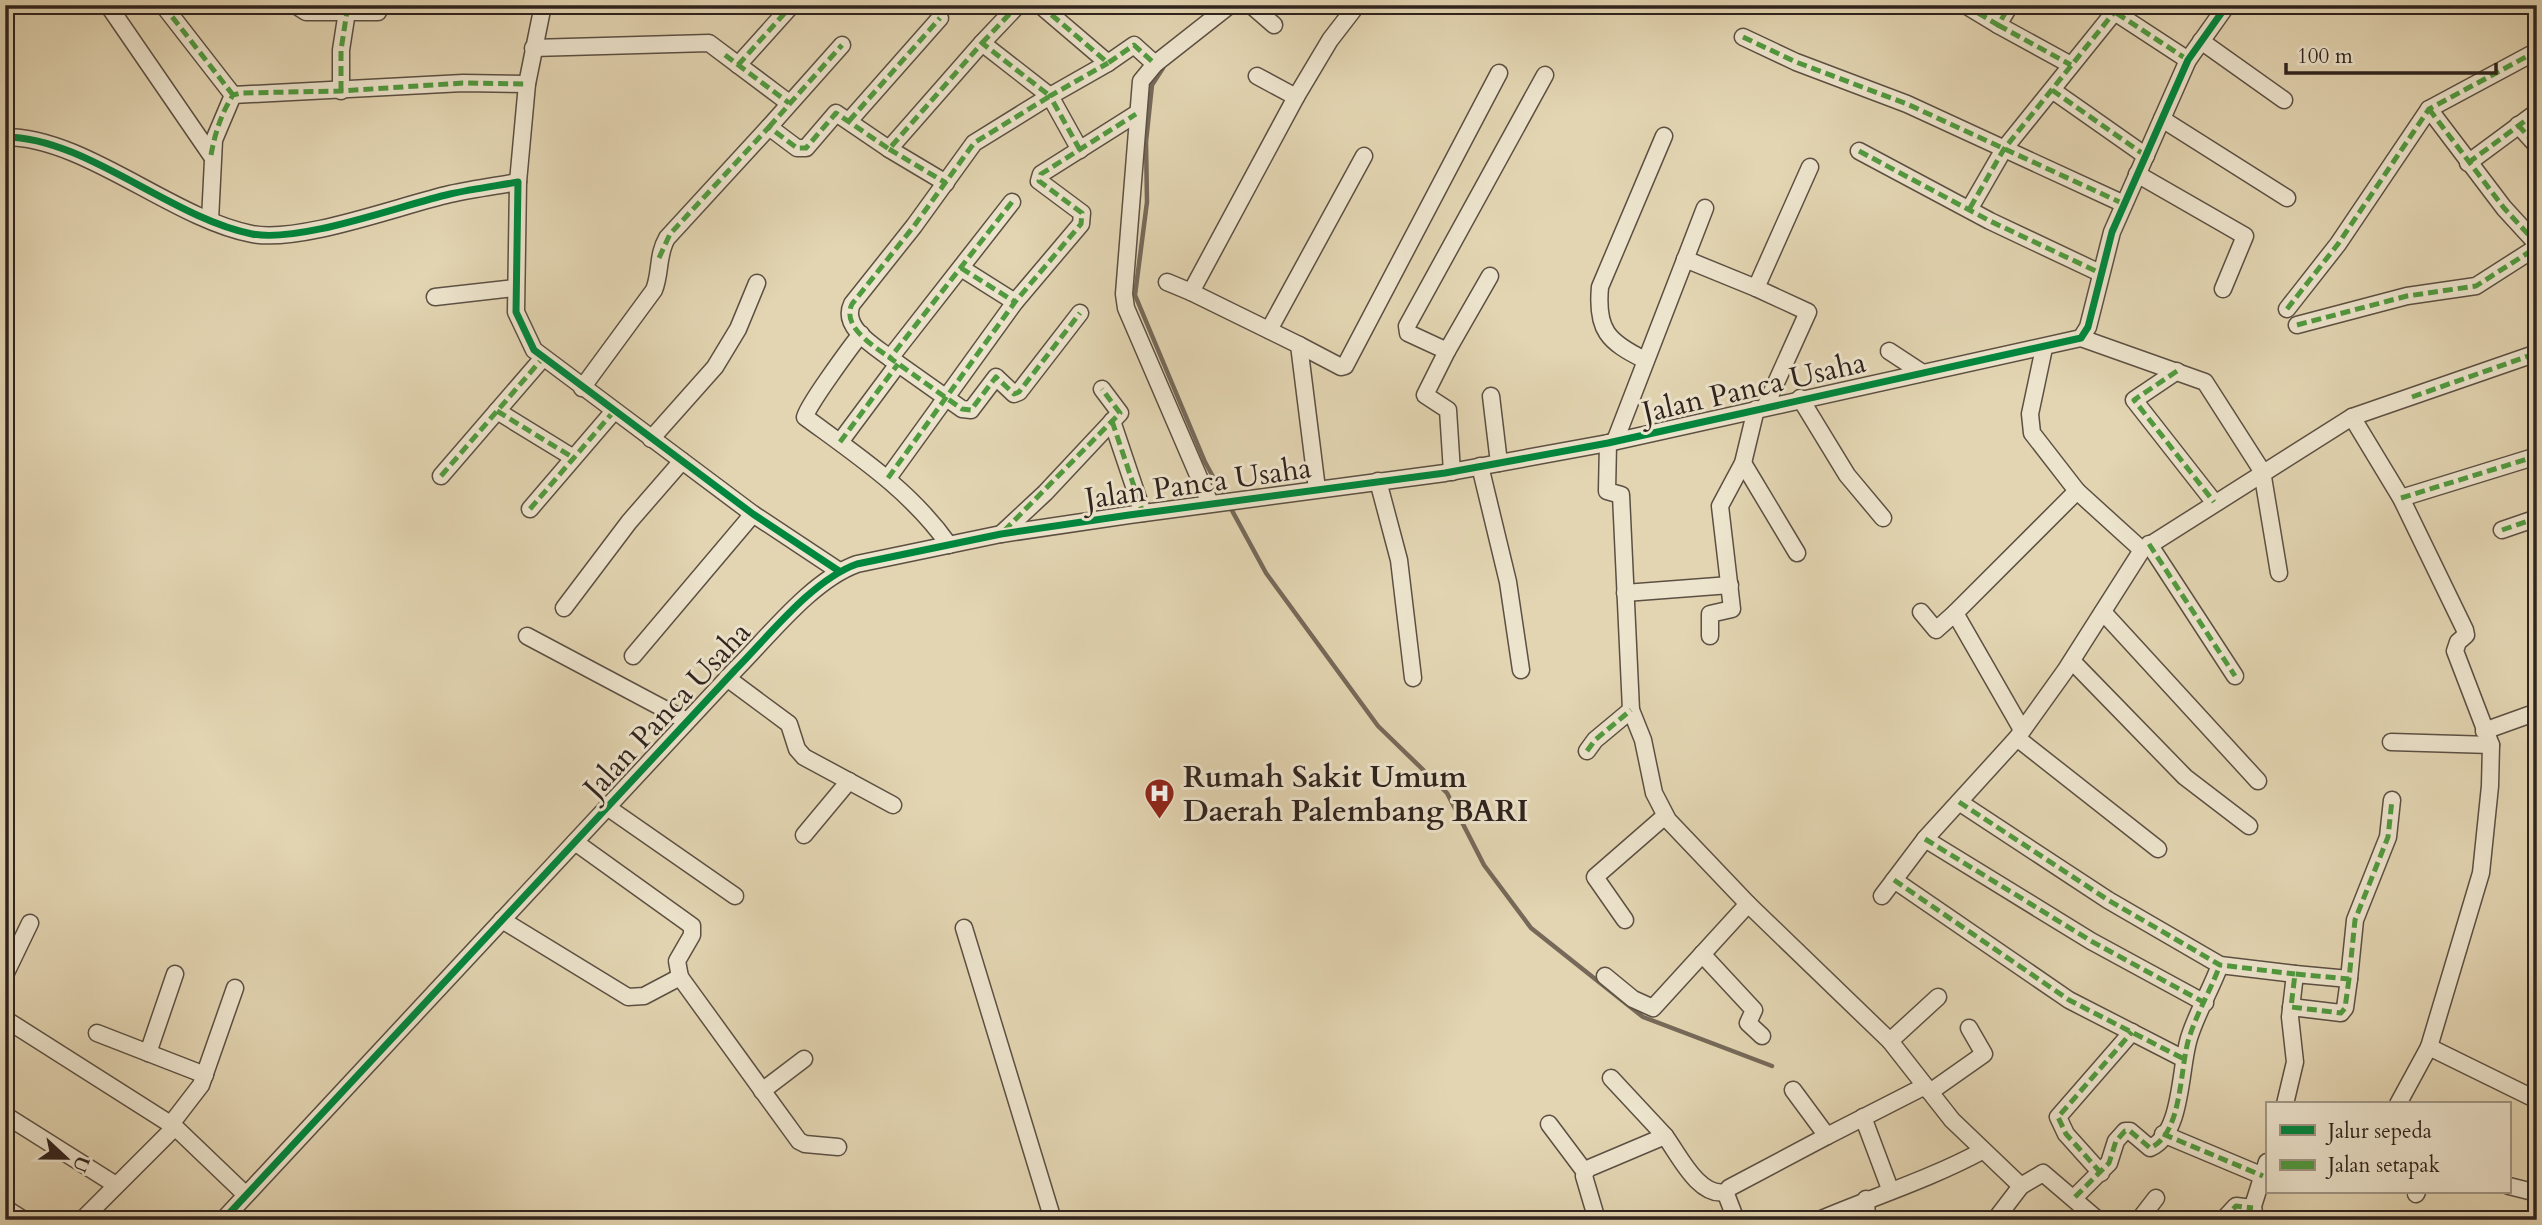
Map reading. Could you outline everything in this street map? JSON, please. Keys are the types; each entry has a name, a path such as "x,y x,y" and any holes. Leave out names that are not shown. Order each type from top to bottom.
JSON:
{"street":[{"path":"108,5 211,155"},
{"path":"163,5 233,94"},
{"path":"295,5 306,12 347,9 378,12"},
{"path":"543,5 527,84 518,182 515,288 520,326 542,359 753,514 839,571"},
{"path":"738,65 792,5"},
{"path":"889,149 1018,5"},
{"path":"1040,5 1108,63"},
{"path":"1213,503 1124,302 1136,114 1141,82 1155,64 1230,5"},
{"path":"1191,292 1297,97 1330,40 1357,5"},
{"path":"1965,5 2071,65"},
{"path":"1998,25 2010,5"},
{"path":"2227,5 2188,60 2137,174 2112,232 2088,327 2081,338 2205,382 2262,471 2279,573"},
{"path":"1254,8 1274,25"},
{"path":"1970,208 2004,149 2113,8 2188,60"},
{"path":"341,91 341,50 347,9"},
{"path":"849,121 940,18"},
{"path":"1743,37 1796,62 1906,104 2124,204"},
{"path":"2201,41 2284,100"},
{"path":"533,48 709,43 789,103"},
{"path":"982,43 1050,96 1080,150"},
{"path":"582,388 654,290 660,275 659,258 667,239 842,45"},
{"path":"1080,313 1017,394 998,377 973,409 962,409 894,361 861,334 849,318 852,304 974,143 1134,46 1155,64"},
{"path":"2287,309 2338,244 2429,110 2537,51"},
{"path":"1167,282 1341,367 1345,366 1499,73"},
{"path":"1447,351 1408,333 1407,326 1545,75"},
{"path":"1256,76 1297,97"},
{"path":"233,94 341,91 463,83 527,84"},
{"path":"2052,90 2146,156"},
{"path":"210,220 211,155 218,127 233,94"},
{"path":"2297,325 2407,296 2476,286 2537,246 2468,163 2429,110"},
{"path":"2468,163 2537,112"},
{"path":"768,127 802,149 808,146 834,114 839,114 889,149 946,183"},
{"path":"888,478 1015,302 1081,224 1082,213 1039,178 1045,171 1136,114"},
{"path":"2162,119 2287,198"},
{"path":"2518,125 2537,146"},
{"path":"1645,360 1621,348 1610,337 1601,324 1598,307 1600,287 1664,136"},
{"path":"5,137 29,139 61,149 210,220 251,234 298,233 452,193 518,182"},
{"path":"1859,151 2100,273"},
{"path":"1269,330 1364,156"},
{"path":"1756,288 1810,167"},
{"path":"2137,174 2244,235 2245,240 2223,289"},
{"path":"840,442 894,361 1012,202"},
{"path":"1705,208 1611,442 1607,491 1621,495 1631,710 1643,740 1654,793 1665,816 1748,904 1890,1041 1982,1151 2021,1186"},
{"path":"1685,259 1808,312 1761,407 1743,463 1720,506 1732,609 1710,614 1710,636"},
{"path":"961,268 1015,302"},
{"path":"1452,471 1448,410 1425,395 1490,276"},
{"path":"651,439 715,368 738,329 757,283"},
{"path":"435,297 515,288"},
{"path":"861,334 838,362 831,379 804,414 888,478 930,520 950,545"},
{"name":"Jalan Panca Usaha","path":"223,1220 727,678 820,585 839,571 857,564 1001,534 1452,471 1611,442 1800,398 2081,338"},
{"path":"1298,345 1317,489"},
{"path":"2044,348 2030,414 2032,433 2077,491 2145,547 2235,676"},
{"path":"1889,351 1921,372"},
{"path":"1882,896 1925,839 2019,733 2072,661 2145,547 2262,471 2352,417 2537,353"},
{"path":"441,477 542,359"},
{"path":"2177,371 2134,400 2214,502"},
{"path":"1001,534 1120,411 1102,389"},
{"path":"1491,396 1499,463"},
{"path":"1800,398 1847,475 1883,518"},
{"path":"497,411 572,457"},
{"path":"530,509 614,411"},
{"path":"2352,417 2401,498 2465,629 2466,635 2458,642 2455,651 2488,738 2481,873 2429,1047 2399,1102"},
{"path":"1112,421 1143,513"},
{"path":"2401,498 2537,456"},
{"path":"564,608 629,522 682,461"},
{"path":"1743,463 1797,553"},
{"path":"1480,466 1508,582 1521,670"},
{"path":"1378,481 1399,561 1413,678"},
{"path":"1921,612 1936,630 2077,491"},
{"path":"633,656 753,514"},
{"path":"2502,530 2537,518"},
{"path":"1625,593 1730,585"},
{"path":"2103,612 2258,781"},
{"path":"1955,613 2019,733 2158,849"},
{"path":"527,636 687,721"},
{"path":"2072,661 2185,777 2249,826"},
{"path":"727,678 789,724 799,753 893,805"},
{"path":"1587,751 1595,740 1631,710"},
{"path":"2391,742 2488,738 2537,712"},
{"path":"804,835 849,781"},
{"path":"2291,1007 2341,1013 2345,1008 2355,920 2388,837 2392,800"},
{"path":"1959,802 2108,900 2220,965 2349,979"},
{"path":"607,807 735,896"},
{"path":"1625,920 1595,877 1665,816"},
{"path":"1925,839 2091,941 2205,1003"},
{"path":"575,842 692,926 692,935 677,961 680,977 802,1143 838,1147"},
{"path":"1894,880 2069,1000 2184,1059"},
{"path":"1605,976 1633,999 1651,1009 1748,904"},
{"path":"502,920 628,997 645,996 680,977"},
{"path":"5,975 30,923"},
{"path":"964,928 1053,1220"},
{"path":"1702,954 1754,1010 1748,1023 1762,1036"},
{"path":"2075,1197 2101,1173 2112,1158 2116,1141 2125,1131 2150,1148 2163,1134 2179,1102 2190,1033 2220,965"},
{"path":"148,1053 174,974"},
{"path":"2285,1102 2295,1062 2291,1007 2295,974"},
{"path":"82,1220 173,1125 201,1085 234,988"},
{"path":"1890,1041 1938,997"},
{"path":"5,1019 173,1125 246,1195"},
{"path":"1611,1078 1665,1136 1694,1177 1714,1194 1726,1192 1863,1117 1928,1089 1984,1054 1969,1028"},
{"path":"2101,1173 2066,1134 2058,1117 2132,1032"},
{"path":"97,1034 205,1075"},
{"path":"2429,1047 2537,1100"},
{"path":"762,1091 804,1059"},
{"path":"1793,1090 1826,1136"},
{"path":"5,1115 116,1185"},
{"path":"1863,1117 1890,1189"},
{"path":"1549,1124 1585,1172 1597,1220"},
{"path":"2163,1134 2265,1169 2254,1214 2236,1206 2223,1220"},
{"path":"1585,1172 1665,1136"},
{"path":"1819,1220 1890,1189 1941,1173 1982,1151"},
{"path":"1995,1220 2021,1186 2043,1173 2075,1197 2098,1220"},
{"path":"2510,1186 2537,1193"},
{"path":"1726,1192 1736,1220"},
{"path":"2139,1220 2155,1198"},
{"path":"1866,1199 1867,1220"},
{"path":"5,1209 24,1220"}],"waterway":[{"path":"1163,68 1152,85 1146,142 1147,202 1135,295 1205,462 1224,497"},
{"path":"1229,505 1266,573 1378,726 1447,793 1484,865 1531,928 1643,1017 1772,1066"}],"marked path":[{"path":"163,5 233,95"},
{"path":"295,5 306,12 378,12"},
{"path":"341,91 341,50 348,5"},
{"path":"738,65 792,5"},
{"path":"982,43 1018,5"},
{"path":"1040,5 1108,63 1134,45 1155,64"},
{"path":"1965,5 1998,25 2010,5"},
{"path":"2104,5 2188,60"},
{"path":"1970,208 2004,149 2120,5"},
{"path":"849,121 940,18"},
{"path":"1998,25 2071,65"},
{"path":"1743,37 1796,62 1907,104 2124,204"},
{"path":"659,258 670,234 769,127 797,148 806,148 836,113 889,149 982,43 1050,96 974,143 914,226 852,304 850,312 855,328 868,342 890,358"},
{"path":"769,127 842,45"},
{"path":"2287,309 2338,244 2429,109 2537,51"},
{"path":"725,55 789,103"},
{"path":"1080,150 1050,96 1108,63"},
{"path":"211,155 225,109 233,95 241,93 341,91 463,83 527,84"},
{"path":"2052,90 2146,156"},
{"path":"2429,109 2504,208 2537,244"},
{"path":"2468,163 2537,112"},
{"path":"888,478 1015,302 1081,224 1082,213 1039,181 1041,174 1136,114"},
{"path":"2518,125 2537,146"},
{"path":"889,149 946,183"},
{"path":"1859,151 1990,221 2100,273"},
{"path":"1012,202 890,358 962,409 971,410 996,377 1014,394 1019,392 1080,313"},
{"path":"2297,325 2407,296 2476,286 2537,247"},
{"path":"961,268 1015,302"},
{"path":"2412,397 2537,353"},
{"path":"441,476 542,359"},
{"path":"840,442 898,364"},
{"path":"2177,371 2134,400 2214,502"},
{"path":"1004,531 1120,413 1102,389"},
{"path":"497,411 572,457"},
{"path":"530,509 614,411"},
{"path":"1112,421 1143,513"},
{"path":"2401,498 2537,456"},
{"path":"2502,530 2537,518"},
{"path":"2149,544 2235,676"},
{"path":"1587,751 1595,740 1631,710"},
{"path":"2349,979 2345,1008 2341,1013 2291,1007 2295,974 2349,979 2355,920 2388,837 2392,800"},
{"path":"1959,802 2108,900 2220,965 2295,974"},
{"path":"1925,839 2091,941 2205,1003"},
{"path":"1894,880 2069,1000 2184,1059"},
{"path":"2075,1197 2109,1163 2116,1141 2125,1131 2130,1131 2150,1148 2161,1140 2169,1128 2179,1097 2190,1035 2220,965"},
{"path":"2101,1173 2066,1134 2058,1117 2132,1032"},
{"path":"2163,1134 2263,1176"},
{"path":"2223,1220 2236,1206 2253,1208"}],"cycle path":[{"path":"223,1220 777,626 808,596 840,572 857,564 1001,534 1445,473 1608,443 2081,338 2088,327 2112,232 2188,60 2227,5"},
{"path":"5,137 35,141 66,150 97,163 190,212 252,234 296,233 322,228 450,194 518,182 516,312 534,350 753,514 839,571"}],"place":[{"name":"Rumah Sakit Umum Daerah Palembang BARI","path":"1160,821"}]}
